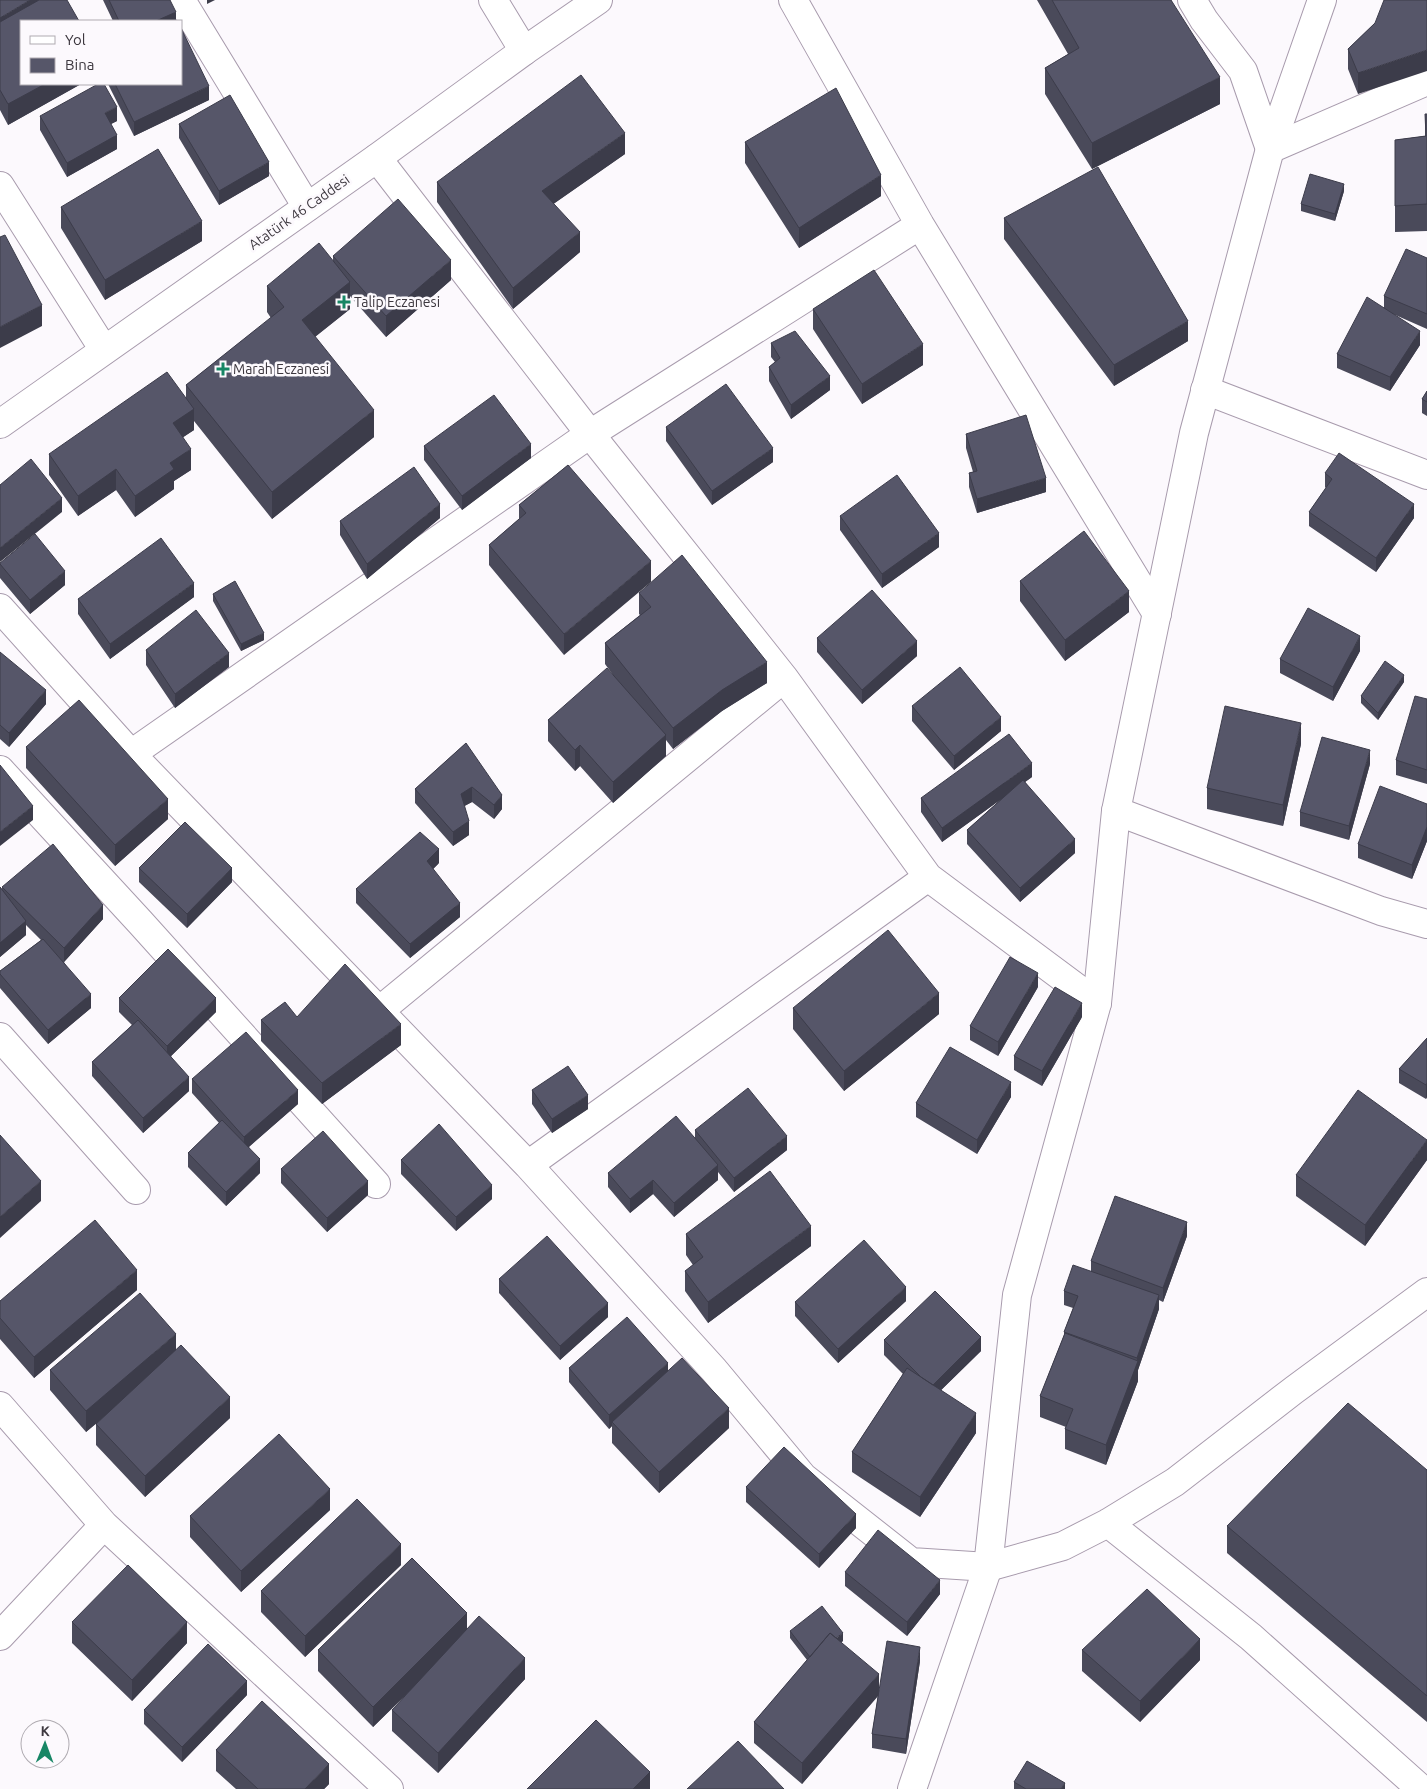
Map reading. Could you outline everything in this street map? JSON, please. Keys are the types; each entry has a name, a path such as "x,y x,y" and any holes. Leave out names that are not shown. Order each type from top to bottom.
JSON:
{"street":[{"path":"181,0 307,207"},
{"path":"493,0 524,51"},
{"name":"Atatürk 46 Caddesi","path":"0,424 598,0"},
{"path":"793,0 920,225 1157,614"},
{"path":"1192,0 1204,20 1243,71 1270,150"},
{"path":"912,1789 988,1567 1017,1295 1097,1003 1116,811 1194,432 1270,150 1322,0"},
{"path":"1270,150 1427,81"},
{"path":"376,158 590,434 784,678 928,877 1097,1003"},
{"path":"0,186 104,350"},
{"path":"131,754 590,434 920,225"},
{"path":"1205,390 1427,475"},
{"path":"0,608 131,754 528,1165 714,1370 803,1477 911,1562 988,1567 1063,1546 1175,1482 1302,1384 1427,1292"},
{"path":"379,1012 784,678"},
{"path":"0,770 147,929 376,1184"},
{"path":"1116,811 1381,911 1427,924"},
{"path":"528,1165 928,877"},
{"path":"0,1037 136,1190"},
{"path":"0,1406 104,1525 389,1789"},
{"path":"1108,1522 1251,1637 1421,1789"},
{"path":"0,1636 104,1525"}],"building":[{"path":"0,0 30,0 0,18"},
{"path":"39,0 67,0 78,20 20,20 20,85 43,85 8,104 0,90 0,22"},
{"path":"109,0 170,0 176,12 158,20 119,20"},
{"path":"1052,0 1171,0 1220,77 1092,143 1045,68 1079,48"},
{"path":"1384,0 1427,0 1427,50 1358,73 1348,49 1375,23"},
{"path":"182,30 209,86 134,122 116,85 182,85"},
{"path":"581,75 625,133 542,191 580,232 513,288 437,182"},
{"path":"96,85 105,85 117,107 105,113 117,135 67,163 40,116"},
{"path":"836,88 881,175 799,228 745,142"},
{"path":"230,95 269,162 219,191 179,124"},
{"path":"1425,114 1427,114 1427,204 1395,206 1395,140 1426,136"},
{"path":"158,149 202,221 105,280 61,207"},
{"path":"1098,167 1188,321 1114,365 1004,218"},
{"path":"1310,174 1344,184 1335,214 1301,204"},
{"path":"398,199 451,260 386,316 333,256"},
{"path":"5,235 42,305 0,327 0,237"},
{"path":"319,243 350,282 302,320 374,410 272,492 186,385 284,307 267,286"},
{"path":"1406,249 1427,258 1427,314 1384,296"},
{"path":"874,270 923,344 862,384 813,309"},
{"path":"1367,297 1420,331 1390,377 1337,354"},
{"path":"795,331 830,376 791,405 769,367 780,358 771,343"},
{"path":"167,372 194,409 173,423 191,449 170,463 174,469 135,496 116,469 78,496 49,454"},
{"path":"726,384 773,448 712,491 666,427"},
{"path":"1427,391 1427,402 1422,399"},
{"path":"494,395 531,444 462,496 424,446"},
{"path":"1026,415 1046,478 977,499 969,473 977,471 966,434"},
{"path":"1339,453 1414,504 1376,558 1309,512 1332,479 1325,473"},
{"path":"31,459 62,498 0,548 0,485"},
{"path":"568,465 651,561 564,634 489,545 526,513 519,505"},
{"path":"414,467 440,504 367,564 340,521"},
{"path":"897,475 939,533 882,574 840,516"},
{"path":"1084,531 1129,591 1065,640 1020,581"},
{"path":"35,534 65,571 30,600 0,563"},
{"path":"161,538 194,583 110,644 78,599"},
{"path":"682,555 767,662 722,690 673,728 605,643 651,607 639,593"},
{"path":"235,581 264,633 241,644 213,594"},
{"path":"872,590 917,641 862,690 817,638"},
{"path":"1308,608 1360,636 1333,687 1280,659"},
{"path":"196,610 229,653 175,694 146,650"},
{"path":"0,652 46,690 9,733 0,725"},
{"path":"1385,661 1404,675 1378,713 1361,696"},
{"path":"960,667 1001,717 954,756 912,706"},
{"path":"607,668 666,735 613,782 580,745 575,750 548,720"},
{"path":"1415,696 1427,699 1427,770 1396,760"},
{"path":"79,700 168,799 115,845 26,747"},
{"path":"1225,706 1301,723 1283,805 1207,788"},
{"path":"1009,734 1032,763 942,828 921,798"},
{"path":"1322,737 1370,750 1349,826 1300,812"},
{"path":"466,743 502,795 494,805 472,787 461,794 469,821 453,832 415,789"},
{"path":"0,765 33,806 0,832"},
{"path":"1023,780 1075,839 1020,888 967,830"},
{"path":"1380,786 1427,804 1427,827 1412,865 1358,844"},
{"path":"185,822 232,868 187,914 139,868"},
{"path":"420,832 439,849 427,861 460,903 410,944 356,889"},
{"path":"53,844 103,905 64,948 2,887"},
{"path":"0,887 26,921 0,943"},
{"path":"888,930 939,993 844,1071 793,1008"},
{"path":"43,939 91,994 48,1030 0,974 0,971"},
{"path":"168,949 216,998 167,1046 119,998"},
{"path":"1010,957 1038,973 998,1042 970,1026"},
{"path":"345,964 401,1024 322,1083 261,1020 285,1002 297,1017"},
{"path":"1055,987 1082,1003 1042,1071 1014,1056"},
{"path":"138,1020 189,1077 143,1118 92,1062"},
{"path":"246,1032 298,1090 244,1137 192,1079"},
{"path":"1427,1038 1427,1083 1426,1085 1399,1069"},
{"path":"950,1047 1011,1082 977,1140 916,1103"},
{"path":"568,1066 588,1095 552,1119 532,1090"},
{"path":"748,1088 787,1136 734,1178 695,1130"},
{"path":"1358,1090 1427,1140 1365,1225 1296,1175"},
{"path":"676,1116 718,1165 674,1203 653,1180 630,1199 608,1173"},
{"path":"222,1120 260,1159 226,1192 188,1153"},
{"path":"439,1124 492,1185 456,1217 401,1160"},
{"path":"323,1131 368,1181 327,1218 281,1169"},
{"path":"0,1135 41,1181 0,1217"},
{"path":"770,1171 811,1226 708,1302 685,1271 703,1257 686,1234"},
{"path":"1115,1196 1187,1222 1163,1288 1091,1261"},
{"path":"95,1220 137,1270 34,1357 0,1318 0,1301"},
{"path":"547,1236 608,1303 560,1346 499,1279"},
{"path":"864,1240 906,1287 838,1349 795,1302"},
{"path":"1073,1265 1159,1295 1137,1358 1064,1332 1078,1296 1064,1291"},
{"path":"935,1291 981,1337 933,1385 921,1377 884,1340"},
{"path":"140,1293 176,1334 86,1411 50,1370"},
{"path":"627,1317 668,1363 609,1415 569,1368"},
{"path":"1065,1333 1138,1361 1106,1445 1065,1429 1073,1409 1040,1396"},
{"path":"181,1345 230,1397 145,1476 96,1424"},
{"path":"682,1358 729,1408 659,1472 612,1422"},
{"path":"907,1368 976,1413 920,1497 852,1452"},
{"path":"1348,1403 1427,1470 1427,1696 1227,1526"},
{"path":"279,1434 330,1489 241,1571 190,1516"},
{"path":"784,1447 856,1514 819,1554 746,1487"},
{"path":"357,1499 401,1544 305,1636 261,1591"},
{"path":"878,1530 940,1580 907,1622 845,1572"},
{"path":"412,1558 467,1613 373,1707 318,1650"},
{"path":"128,1565 187,1622 132,1680 72,1622"},
{"path":"1147,1589 1200,1639 1140,1701 1082,1650"},
{"path":"822,1606 843,1633 836,1638 830,1633 810,1657 790,1631"},
{"path":"479,1616 525,1658 438,1753 392,1710"},
{"path":"830,1633 879,1674 802,1763 754,1722"},
{"path":"887,1641 920,1647 906,1739 872,1734"},
{"path":"208,1644 247,1681 182,1747 144,1710"},
{"path":"262,1701 329,1764 305,1789 258,1789 216,1750"},
{"path":"596,1720 650,1772 633,1789 527,1789"},
{"path":"738,1741 784,1789 687,1789"},
{"path":"1027,1761 1065,1783 1061,1789 1026,1789 1014,1782"}],"place":[{"name":"Talip Eczanesi","path":"344,302"},
{"name":"Marah Eczanesi","path":"223,369"}]}
